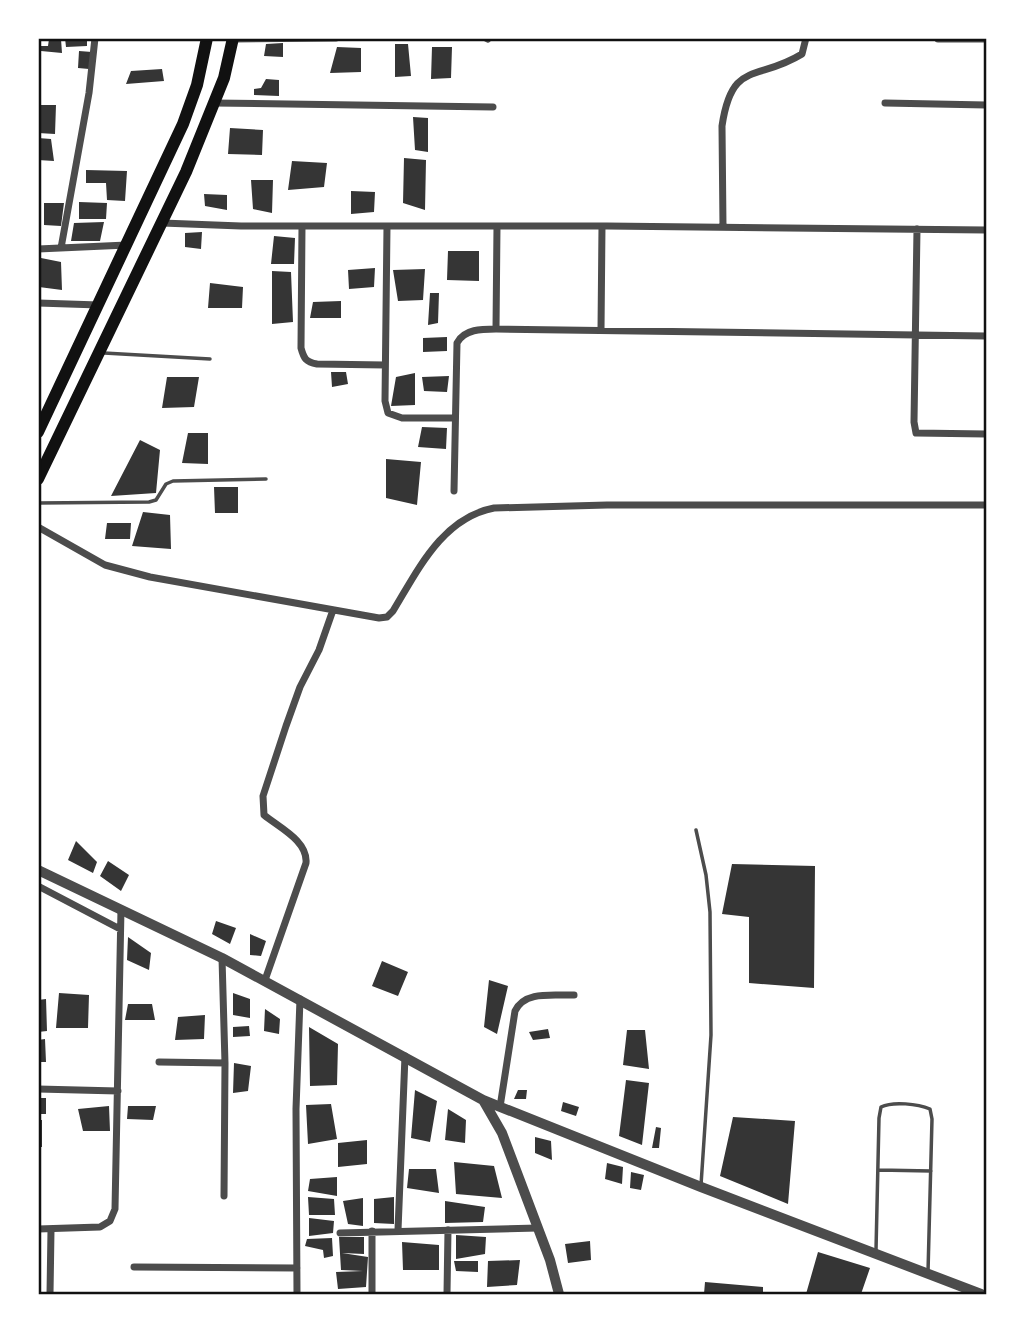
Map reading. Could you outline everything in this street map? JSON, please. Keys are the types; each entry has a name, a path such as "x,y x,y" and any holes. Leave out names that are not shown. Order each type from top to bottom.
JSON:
{"main road":[{"path":"38,432 183,124 197,85 207,38"},
{"path":"38,480 186,172 223,78 233,39"}],"street":[{"path":"61,248 89,93 95,38"},
{"path":"233,39 336,38"},
{"path":"723,227 722,126 733,86 744,76 786,64 802,54 806,38"},
{"path":"939,38 986,38"},
{"path":"213,103 493,107"},
{"path":"885,103 986,105"},
{"path":"162,223 986,230"},
{"path":"302,226 300,348 304,358 317,364 385,365"},
{"path":"387,226 385,401 388,413 402,418 455,418"},
{"path":"496,226 496,329"},
{"path":"601,331 602,226"},
{"path":"917,229 916,433 986,434"},
{"path":"38,249 127,245"},
{"path":"38,303 99,305"},
{"path":"454,491 457,343 461,335 469,332 496,329 986,336"},
{"path":"38,527 105,565 150,577 379,618 387,617 393,611 424,560 443,536 466,517 494,508 607,505 986,505"},
{"path":"265,980 307,854 304,847 264,816 263,796 300,687 319,650 332,610"},
{"path":"38,870 265,980 483,1100 981,1294"},
{"path":"38,886 120,929"},
{"path":"38,1229 100,1227 110,1221 115,1209 121,909"},
{"path":"222,958 225,1063 224,1196"},
{"path":"500,1107 515,1011 519,1003 528,997 574,995"},
{"path":"297,1294 296,1109 300,999"},
{"path":"398,1230 405,1055"},
{"path":"159,1062 225,1063"},
{"path":"38,1089 118,1091"},
{"path":"483,1100 502,1133 538,1228 559,1294"},
{"path":"340,1233 538,1228"},
{"path":"50,1294 51,1230"},
{"path":"447,1294 448,1230"},
{"path":"372,1231 372,1294"},
{"path":"134,1267 297,1268"}],"lane":[{"path":"99,352 210,359"},
{"path":"38,503 149,502 156,500 166,484 173,481 266,479"},
{"path":"696,830 706,874 710,912 711,1035 701,1187"},
{"path":"876,1254 881,1107 887,1104 922,1106 930,1110 932,1119 928,1274"},
{"path":"878,1170 931,1171"}],"building":[{"path":"65,38 87,38 87,46 66,47"},
{"path":"49,39 61,39 62,53 41,51 41,46 48,46"},
{"path":"283,43 283,57 264,56 266,44"},
{"path":"395,44 408,44 411,76 395,77"},
{"path":"337,47 361,48 361,72 330,73"},
{"path":"432,47 452,47 451,78 431,79"},
{"path":"79,51 92,52 89,69 78,68"},
{"path":"162,69 164,81 126,84 131,71"},
{"path":"266,79 279,80 279,96 254,95 254,89 261,88"},
{"path":"38,105 56,105 55,134 38,133"},
{"path":"413,117 428,118 428,152 415,150"},
{"path":"230,128 263,130 262,155 228,154"},
{"path":"38,138 51,139 54,161 38,160"},
{"path":"404,158 426,160 425,210 403,203"},
{"path":"292,161 327,163 324,187 288,190"},
{"path":"86,170 127,171 125,201 107,200 106,183 86,183"},
{"path":"251,180 273,180 272,213 253,209"},
{"path":"351,191 375,192 374,212 351,214"},
{"path":"204,194 227,195 227,210 205,206"},
{"path":"79,202 107,203 106,219 79,219"},
{"path":"44,203 64,203 61,226 44,225"},
{"path":"104,222 100,241 71,241 74,223"},
{"path":"202,232 201,249 185,247 185,233"},
{"path":"274,236 295,238 294,264 271,264"},
{"path":"448,251 479,251 479,281 447,280"},
{"path":"41,258 61,262 62,290 39,287"},
{"path":"375,268 374,287 349,289 348,270"},
{"path":"425,269 423,300 398,301 393,270"},
{"path":"272,271 291,272 293,322 272,324"},
{"path":"210,283 243,287 242,308 208,308"},
{"path":"430,293 439,293 438,323 428,325"},
{"path":"341,301 341,318 310,318 313,302"},
{"path":"447,337 447,351 423,352 423,338"},
{"path":"331,372 346,372 348,384 332,387"},
{"path":"415,373 415,405 391,406 396,377"},
{"path":"449,376 447,392 424,391 422,377"},
{"path":"167,377 199,377 194,407 162,408"},
{"path":"422,427 447,428 446,449 418,447"},
{"path":"188,433 208,433 208,464 182,463"},
{"path":"140,440 160,450 156,493 111,496"},
{"path":"386,459 421,462 417,505 386,498"},
{"path":"214,487 238,487 238,513 215,513"},
{"path":"143,512 170,515 171,549 132,546"},
{"path":"107,523 131,523 130,539 105,539"},
{"path":"76,841 97,862 93,873 68,860"},
{"path":"108,861 129,875 121,891 100,876"},
{"path":"732,864 815,866 814,988 749,983 749,917 722,914"},
{"path":"216,921 236,928 230,944 212,934"},
{"path":"250,934 266,941 261,956 250,955"},
{"path":"128,937 151,953 149,970 127,960"},
{"path":"382,961 408,972 398,996 372,986"},
{"path":"489,980 508,986 497,1034 484,1027"},
{"path":"59,993 89,995 88,1028 56,1028"},
{"path":"233,993 250,999 250,1018 233,1015"},
{"path":"46,999 47,1031 38,1032 38,1000"},
{"path":"128,1004 152,1004 155,1020 125,1020"},
{"path":"265,1009 280,1019 279,1034 264,1031"},
{"path":"205,1015 204,1039 175,1040 178,1017"},
{"path":"249,1026 250,1036 233,1037 233,1027"},
{"path":"309,1027 338,1044 337,1085 310,1086"},
{"path":"548,1029 550,1038 533,1040 529,1032"},
{"path":"627,1030 645,1030 649,1069 623,1065"},
{"path":"45,1039 46,1062 38,1062 38,1040"},
{"path":"234,1063 251,1066 248,1091 233,1093"},
{"path":"626,1080 649,1083 642,1145 619,1136"},
{"path":"415,1090 437,1101 430,1142 411,1138"},
{"path":"518,1090 527,1090 526,1099 514,1099"},
{"path":"38,1098 46,1098 46,1114 38,1114"},
{"path":"563,1102 579,1107 576,1116 561,1111"},
{"path":"331,1104 337,1139 308,1144 306,1105"},
{"path":"109,1106 110,1131 83,1131 78,1109"},
{"path":"128,1106 156,1106 153,1120 127,1119"},
{"path":"448,1109 466,1120 465,1143 445,1140"},
{"path":"733,1117 795,1121 788,1204 720,1176"},
{"path":"38,1120 42,1120 42,1147 38,1147"},
{"path":"656,1127 661,1128 659,1148 652,1148"},
{"path":"535,1137 551,1141 552,1160 535,1153"},
{"path":"367,1140 367,1164 338,1167 338,1143"},
{"path":"454,1162 494,1166 502,1198 456,1194"},
{"path":"607,1163 623,1167 622,1184 605,1179"},
{"path":"409,1169 436,1169 439,1193 407,1188"},
{"path":"631,1172 644,1175 641,1190 630,1188"},
{"path":"337,1177 337,1196 308,1191 310,1179"},
{"path":"308,1197 334,1199 335,1215 309,1215"},
{"path":"394,1197 394,1224 374,1223 374,1199"},
{"path":"363,1198 363,1226 348,1224 343,1201"},
{"path":"445,1201 485,1207 483,1222 445,1223"},
{"path":"309,1218 334,1221 333,1233 309,1236"},
{"path":"456,1235 486,1237 485,1254 456,1259"},
{"path":"339,1237 364,1237 364,1254 342,1253 368,1257 366,1287 338,1289 336,1272 363,1271 341,1270"},
{"path":"332,1238 333,1256 324,1258 323,1250 305,1246 307,1239"},
{"path":"590,1241 591,1260 568,1263 565,1244"},
{"path":"402,1242 439,1245 439,1270 403,1270"},
{"path":"818,1252 870,1268 861,1294 806,1294"},
{"path":"520,1260 517,1285 487,1287 488,1261"},
{"path":"454,1261 478,1261 478,1272 456,1271"},
{"path":"705,1282 763,1287 763,1294 704,1294"}]}
